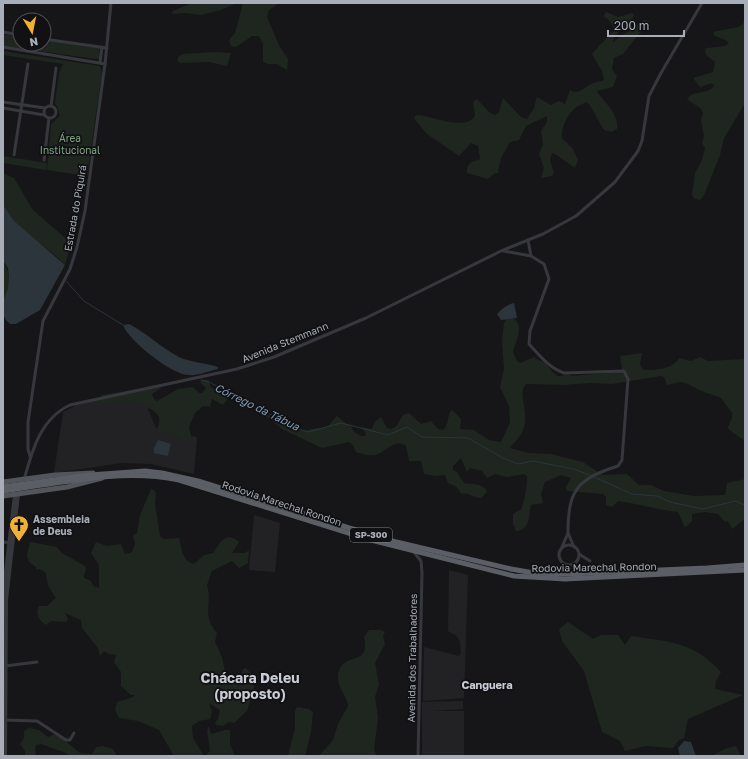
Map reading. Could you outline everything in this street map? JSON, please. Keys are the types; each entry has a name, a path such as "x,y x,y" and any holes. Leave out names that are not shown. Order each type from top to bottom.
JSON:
{"highway":[{"name":"Rodovia Marechal Rondon","path":"3,487 145,471 180,476 388,540 500,567 529,572 568,574 745,565"},
{"name":"Rodovia Marechal Rondon","path":"3,490 110,474 145,475 179,480 371,540 498,573 547,579 745,571"}],"main road":[{"path":"3,482 68,474 110,474"},
{"path":"3,496 67,487 110,474"}],"street":[{"name":"Estrada do Piquirá","path":"30,456 28,449 28,422 43,321 70,269 78,247 105,64 112,3"},
{"name":"Avenida Stemmann","path":"24,480 30,456 45,425 56,414 70,405 256,364 366,318 576,216 603,193 624,171 638,151 642,141 649,96 660,73 702,3"},
{"path":"52,40 107,48"},
{"path":"3,47 105,64"},
{"path":"100,62 102,48"},
{"path":"14,155 28,64"},
{"path":"51,106 56,68"},
{"path":"3,102 45,108 51,106"},
{"path":"49,118 54,116 56,113 55,109 51,106"},
{"path":"3,108 44,115 49,118"},
{"path":"44,115 45,108"},
{"path":"44,160 49,118"},
{"path":"528,240 531,256"},
{"path":"502,251 531,256 544,264 549,279 530,330 529,344 550,366 564,374 624,371 627,374 622,460 618,466 592,476 580,486 570,500 568,534 559,557 566,564 575,562 579,554"},
{"path":"3,597 17,494"},
{"path":"568,534 579,554 590,561"},
{"path":"3,542 11,543"},
{"path":"562,547 568,545 574,546"},
{"path":"412,551 421,561 430,555"},
{"name":"Avenida dos Trabalhadores","path":"418,756 421,561"},
{"path":"5,756 4,666 6,572"},
{"path":"4,666 37,662"},
{"path":"4,720 37,721 66,740 70,740 74,733"}],"shaded area":[{"path":"3,205 14,221 65,265 40,310 16,324 10,324 3,314 3,301 8,289 9,277 8,268 3,261"},
{"path":"514,303 517,318 501,320 497,314 500,310 509,304"},
{"path":"129,324 179,357 209,364 218,367 218,369 188,375 171,369 161,363 133,339 123,325"},
{"path":"141,392 156,428 197,437 194,474 151,464 122,463 54,473 63,412 77,405"},
{"path":"158,440 171,444 168,456 154,453 154,448"},
{"path":"254,515 280,523 275,572 249,570"},
{"path":"449,570 468,575 464,698 423,701 424,647 459,656 461,653 460,642 457,636 448,631"},
{"path":"463,701 463,709 432,711 464,711 464,756 422,756 422,702"},
{"path":"684,741 691,742 696,756 680,756 678,748"}],"green space":[{"path":"192,3 237,3 221,10 201,15 186,13 172,14 173,11"},
{"path":"243,3 279,3 269,10 267,17 279,45 288,59 287,70 277,64 268,64 263,62 263,44 259,36 252,36 236,47 231,46 229,40 235,33"},
{"path":"606,12 618,17 632,13 634,15 630,23 617,34 613,42 644,20 649,21 650,26 639,34 623,54 614,58 612,69 617,76 613,87 597,91 616,117 617,129 611,132 604,130 589,104 586,102 576,107 567,118 562,130 562,138 573,149 578,160 575,168 552,153 550,160 554,173 551,176 541,178 544,168 539,154 543,144 541,131 547,122 547,116 526,126 519,140 510,142 501,158 498,173 495,173 488,179 467,173 467,167 472,162 480,159 478,146 471,143 459,156 427,134 416,121 414,117 417,115 447,122 464,123 470,121 475,116 473,102 477,99 489,112 495,115 499,112 503,98 521,117 527,119 534,108 537,97 551,105 559,101 565,104 570,90 573,92 579,92 591,84 604,80 602,71 592,54 610,35 613,29 611,24 604,16"},
{"path":"745,16 745,103 724,138 720,155 704,195 700,200 695,199 692,195 695,173 702,160 705,148 702,143 704,136 701,121 703,112 700,108 687,99 693,94 708,91 714,86 712,83 700,87 693,78 713,72 715,62 706,55 705,50 707,48 725,46 729,43 724,39 715,36 713,32 738,27 743,24"},
{"path":"3,34 12,36 12,47 3,46"},
{"path":"52,41 99,48 100,58 96,59 46,52 52,52"},
{"name":"Área Institucional","path":"3,51 100,66 102,73 87,176 47,170 51,125 60,115 55,102 59,73 63,64 3,55"},
{"path":"214,52 231,53 227,66 209,62 180,63 177,60 179,56 183,54"},
{"path":"3,156 47,163 46,170 3,163"},
{"path":"3,173 14,178 33,210 71,243 65,265 58,257 23,230 8,214 3,205"},
{"path":"3,261 9,276 9,286 6,297 3,301"},
{"path":"507,319 514,319 519,326 513,352 517,361 520,363 534,357 546,364 555,374 560,376 567,374 572,376 619,372 622,369 620,356 642,353 640,365 644,370 668,367 673,365 679,358 691,361 700,357 708,361 745,359 745,441 729,430 728,427 732,418 732,413 721,398 680,382 667,385 664,377 661,376 612,384 526,384 523,392 525,415 524,427 520,436 510,448 529,453 551,454 583,462 603,475 627,474 639,485 651,485 664,491 694,496 725,495 727,483 745,479 745,519 732,529 728,521 725,522 718,514 705,512 692,514 692,521 685,528 678,512 618,501 612,507 606,505 606,497 603,494 567,491 566,487 571,478 561,475 545,482 541,494 543,503 531,505 527,525 521,530 516,531 513,524 513,514 522,507 526,493 527,476 524,474 507,477 495,474 487,478 482,471 470,468 467,472 461,458 453,466 453,470 457,472 464,483 480,485 487,492 481,498 461,494 457,487 448,483 445,475 436,476 424,474 421,461 409,461 406,446 402,444 394,445 375,455 366,455 356,452 353,445 349,442 322,448 282,429 269,418 260,415 261,409 284,425 299,431 326,428 337,416 351,426 353,431 361,436 365,436 366,433 360,427 372,429 375,422 381,417 387,428 390,429 397,425 403,415 409,413 421,424 431,421 438,429 443,430 447,425 450,412 452,410 461,419 460,429 474,430 489,440 501,442 510,422 509,406 500,387 504,369 502,341 504,323"},
{"path":"203,380 208,380 211,387 223,397 227,396 227,400 223,405 212,399 210,407 203,406 195,413 189,427 192,440 182,440 176,434 157,430 159,425 158,415 153,410 134,401 127,403 122,401 99,404 98,401 102,395 152,387 154,385 161,388 152,394 154,399 157,401 178,389 193,387 199,393 202,393 206,388 200,382"},
{"path":"151,489 154,490 156,494 155,503 160,536 164,539 179,538 184,557 190,562 194,564 204,555 213,553 226,537 234,538 239,542 232,553 245,553 249,550 248,563 239,568 232,561 212,571 207,585 209,598 208,615 212,627 217,633 215,642 222,657 227,682 230,685 236,683 243,669 246,668 253,676 254,688 247,711 234,723 229,722 223,726 216,725 215,723 218,719 220,710 209,703 212,712 210,719 199,721 192,726 193,738 204,756 174,756 159,730 138,721 119,718 115,710 117,702 135,695 131,695 121,686 121,672 114,662 116,655 109,654 104,651 100,656 98,648 82,628 81,620 65,613 68,619 66,622 51,621 46,625 40,619 37,611 39,606 47,606 56,598 48,586 46,573 40,569 37,570 36,567 29,562 27,555 30,542 57,547 62,553 85,566 86,570 84,578 91,581 93,586 99,588 99,565 91,553 96,542 107,546 121,544 125,554 132,552 135,544 133,536 137,533 140,515"},
{"path":"568,622 593,639 601,635 618,635 625,645 631,636 669,642 690,649 711,662 721,672 716,681 715,689 743,695 688,719 684,738 679,740 673,748 646,746 625,751 620,741 602,732 584,671 562,641 559,629"},
{"path":"369,630 381,630 385,632 383,636 385,644 375,663 379,684 375,697 378,717 374,750 377,756 319,756 333,740 338,724 348,706 338,682 340,669 344,664 359,657 363,653 365,647 364,637"},
{"path":"297,707 309,709 313,712 311,732 305,756 288,756 295,728 295,711"},
{"path":"209,726 211,734 230,730 230,744 235,756 205,756 210,751 207,730"},
{"path":"29,728 39,730 48,737 55,734 80,753 92,754 96,747 103,746 113,749 117,756 69,756 66,753 41,744 36,745 36,756 25,756 25,751 20,744 24,738 24,731"},
{"path":"736,746 741,756 711,756 727,748"}],"waterway":[{"name":"Córrego da Tábua","path":"66,281 84,301 123,325"},
{"name":"Córrego da Tábua","path":"201,380 209,382 296,428 308,432 341,423 388,435 407,427 422,437 468,438 503,458 518,464 533,461 574,469 591,476"},
{"name":"Córrego da Tábua","path":"594,477 632,494 657,496 670,502 703,509 735,501 745,505"}],"place":[{"name":"Assembleia de Deus","path":"19,542"}],"district":[{"name":"Canguera","path":"487,685"},
{"name":"Chácara Deleu (proposto)","path":"250,686"}]}
